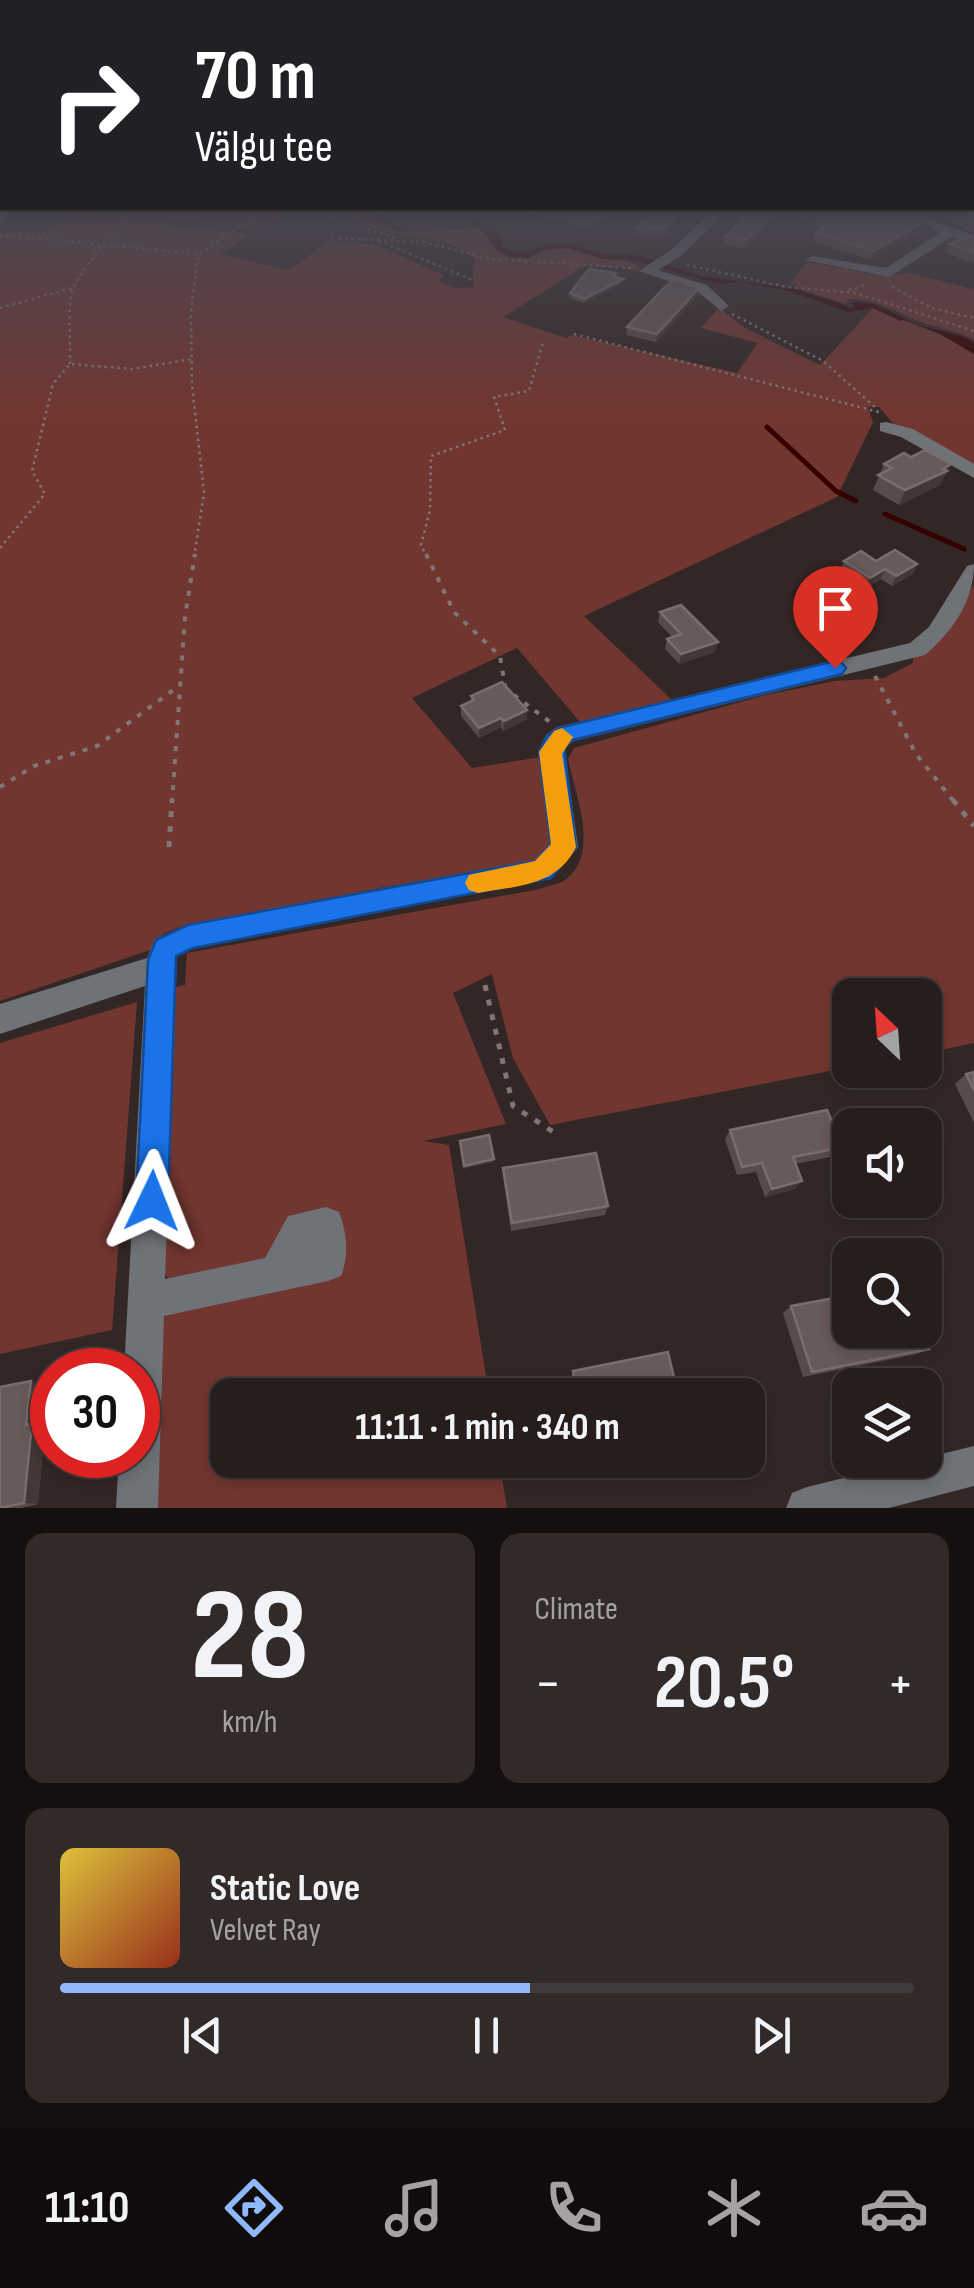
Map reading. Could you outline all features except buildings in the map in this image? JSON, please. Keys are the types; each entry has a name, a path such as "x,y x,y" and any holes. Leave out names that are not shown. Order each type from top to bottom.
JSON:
{"street":[{"path":"682,278 702,288 722,306"},
{"path":"883,419 974,472"},
{"path":"137,1508 161,967 165,948 188,937 542,870 564,847 550,752 566,734 804,674 867,664 929,642 974,570"},
{"path":"0,1019 161,967"},
{"path":"148,1301 276,1274"},
{"path":"806,1508 974,1466"}],"path":[{"path":"0,308 72,288 80,278"},
{"path":"169,847 184,617 204,493 192,359 195,278"},
{"path":"469,278 476,281"},
{"path":"735,278 844,292 894,303 974,331"},
{"path":"844,292 873,284"},
{"path":"888,286 932,308 974,318"},
{"path":"0,548 46,494 32,472 53,384 70,364 72,288"},
{"path":"722,306 746,324 823,362 883,419"},
{"path":"574,334 883,419"},
{"path":"543,342 529,390 494,397 504,430 431,456 430,510 421,545 454,612 500,656 505,689 566,734"},
{"path":"70,364 132,369 192,359"},
{"path":"867,664 916,754 974,826"},
{"path":"0,787 34,766 98,746 180,686"},
{"path":"486,985 513,1106 555,1133"}],"shaded area":[{"path":"0,278 441,278 439,281 455,288 474,287 473,278 565,278 503,317 566,338 572,335 737,373 758,343 701,328 719,307 743,327 820,365 873,308 940,334 974,354 974,468 895,426 879,407 868,407 873,422 837,497 584,616 673,701 581,723 517,648 412,698 472,768 542,757 553,845 544,859 527,866 401,884 185,925 163,934 153,949 0,1001"},
{"path":"699,278 717,278 794,289 851,308 855,307 852,302 871,305 968,339 974,343 974,354 940,334 873,308 848,312 795,292 740,282 719,284"},
{"path":"793,278 930,278 974,289 974,340 869,301 848,299 846,304 790,282"},
{"path":"974,584 974,1043 942,1050 942,978 832,978 832,1070 550,1125 513,1058 492,974 453,993 506,1124 423,1141 449,1145 486,1378 210,1378 210,1478 502,1478 507,1508 152,1508 153,1478 160,1478 159,1348 160,1328 167,1311 266,1264 173,1284 163,1272 171,988 185,985 187,953 562,882 576,869 584,840 568,759 574,748 766,695 835,681 884,678 913,663 913,657 945,633"},
{"path":"137,1002 112,1330 0,1354 0,1043"}],"waterway":[{"path":"791,290 841,306"},
{"path":"871,305 901,319"},
{"path":"767,427 836,491 856,501"},
{"path":"885,514 964,549"}],"slow traffic":[{"path":"478,883 542,870 564,847 550,752 562,737"}],"route":[{"path":"152,1201 161,960 165,948 188,937 542,870 564,847 550,752 566,734 835,668"}]}
